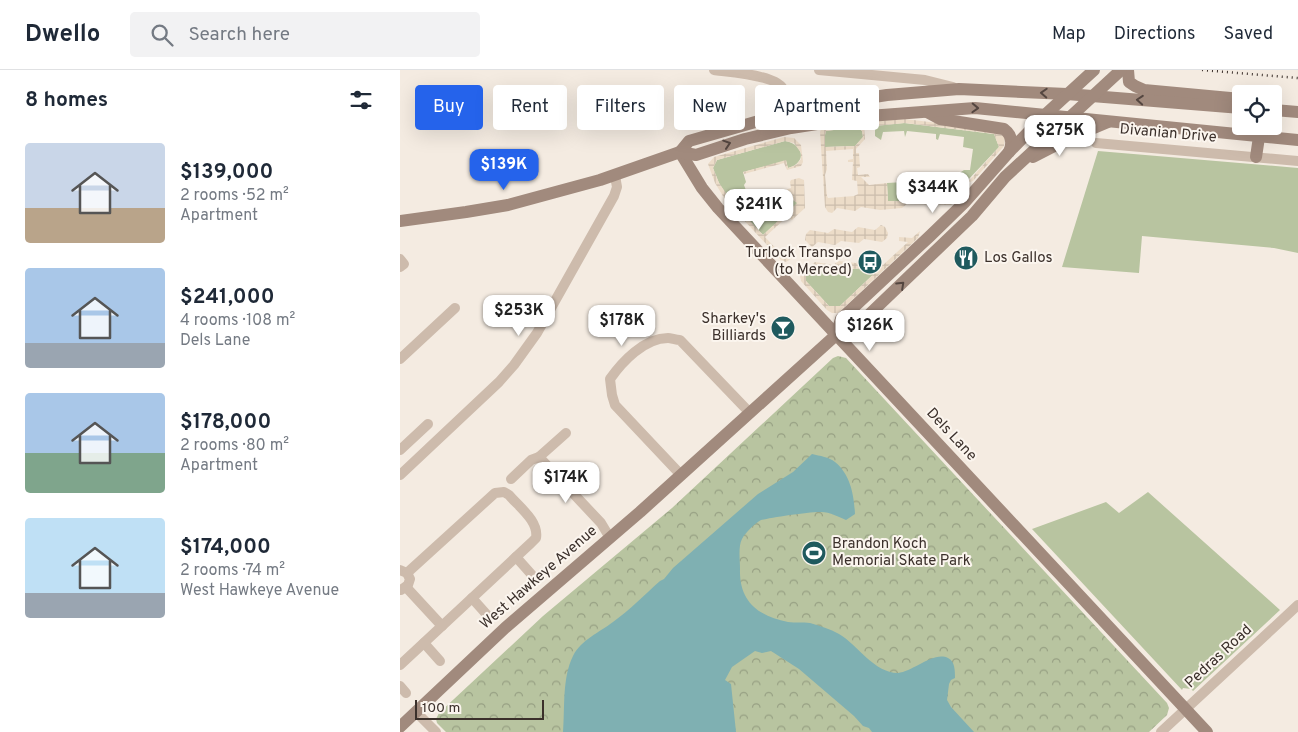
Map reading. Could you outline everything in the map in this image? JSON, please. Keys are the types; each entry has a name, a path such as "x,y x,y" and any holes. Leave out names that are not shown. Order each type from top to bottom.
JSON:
{"street":[{"path":"714,70 764,78 777,82 780,85"},
{"path":"819,70 925,80 959,89"},
{"name":"West Hawkeye Avenue","path":"836,335 841,320 949,218 1046,114 1094,70"},
{"name":"West Hawkeye Avenue","path":"400,728 505,628 610,538 836,335 852,331 972,216 1004,177 1122,70"},
{"path":"1128,70 1130,82 1144,90 1232,98"},
{"path":"879,97 959,89 1067,94 1232,107"},
{"path":"680,152 696,155 760,135 827,121 955,108 1046,114 1108,122 1298,140"},
{"path":"1282,110 1298,112"},
{"path":"926,112 940,119 1004,129 1011,139 1012,146 1009,152"},
{"path":"400,221 466,212 552,194 615,176 680,152 690,141 755,122"},
{"path":"1004,177 1055,145 1108,122"},
{"path":"1256,157 1259,137"},
{"name":"Divanian Drive","path":"1096,143 1298,160"},
{"name":"Dels Lane","path":"680,152 699,183 718,208 1207,732"},
{"path":"400,475 514,366 537,332 614,196 617,186 615,176"},
{"path":"400,260 404,264 400,267"},
{"path":"400,359 455,308"},
{"path":"681,475 616,405 614,400 610,379 633,354 651,342 667,338 680,340 750,413"},
{"path":"400,450 428,424"},
{"path":"511,479 531,460 539,457 566,433"},
{"path":"539,457 601,523 610,538"},
{"path":"400,665 424,643 536,538 536,527 533,521 509,495 499,492 490,496 404,572 410,579 403,589 442,626"},
{"path":"516,557 532,575"},
{"path":"472,598 488,616"},
{"name":"Pedras Road","path":"1161,732 1298,605"},
{"path":"424,643 440,661"},
{"path":"416,712 436,732"}],"green space":[{"path":"904,123 994,134 999,147 967,181 961,172 970,170 973,149 963,147 964,137 940,134 938,140 936,139 936,134 907,131 905,137 904,131 883,132 881,140 875,136 875,130 879,130 879,126"},
{"path":"861,130 863,137 855,146 825,147 826,131"},
{"path":"785,141 799,149 801,158 798,162 788,168 786,161 743,172 746,182 744,185 749,194 729,199 719,183 713,168 717,160"},
{"path":"1098,151 1298,168 1298,253 1274,248 1142,236 1139,273 1062,267"},
{"path":"907,174 908,182 942,186 944,178 951,180 961,190 952,200 946,202 888,201 887,183 904,182 904,175"},
{"path":"783,193 798,203 763,235 731,201 744,198 746,202 751,203"},
{"path":"879,267 840,306 829,306 806,281 806,273 811,269 823,271"},
{"path":"838,356 846,358 1167,703 1169,708 1167,715 1149,732 446,732 437,723 436,719 439,713 543,616 672,508 833,358"},
{"path":"1148,492 1280,610 1193,691 1183,688 1182,690 1032,529 1106,502 1119,513"}],"shaded area":[{"path":"905,119 996,130 1005,138 1004,146 973,181 968,182 999,147 994,134 905,123 879,126 879,121"},
{"path":"821,130 834,130 826,131 825,147 855,146 863,137 861,130 864,130 865,139 856,149 856,153 859,153 860,167 857,168 858,175 868,174 870,177 861,177 869,185 887,183 888,201 946,202 952,200 961,190 961,197 951,205 907,204 902,208 880,210 861,207 855,211 837,208 832,213 828,212 825,207","holes":["853,149 853,159 848,160 848,162 853,162 852,180 857,181 858,194 828,198 825,175 827,169 826,151"]},
{"path":"784,137 794,138 801,145 803,162 801,166 787,170 784,163 744,174 743,172 786,160 788,168 796,165 801,159 801,153 794,143 785,141 717,160 713,168 719,183 730,199 749,194 747,199 751,200 791,188 791,180 799,178 804,180 805,208 792,220 788,216 765,237 783,256 791,250 794,251 794,257 786,262 781,260 726,201 715,183 708,164 714,157","holes":["783,193 797,203 763,235 732,202 743,198 746,202 751,203"]},
{"path":"881,225 885,227 888,233 887,238 882,242 864,239 859,243 841,241 835,245 818,242 812,247 805,240 806,234 810,230 828,233 834,229 852,232 858,227 875,230"},
{"path":"920,231 918,238 838,313 832,313 827,310 801,281 801,273 815,262 833,265 839,261 856,263 862,259 880,262 883,265 908,242 899,241 899,237 912,238","holes":["880,268 840,306 829,306 806,281 806,273 811,269 823,271"]}],"water":[{"path":"812,454 833,460 845,473 854,500 855,514 846,520 828,513 809,513 765,519 756,523 743,537 740,545 741,580 747,598 759,611 768,616 788,622 810,623 836,632 874,664 889,672 904,672 936,657 950,659 955,669 955,678 949,684 947,700 974,732 872,732 799,669 771,651 762,653 755,651 732,667 725,680 731,684 736,732 563,732 567,674 576,650 664,579 673,568 758,494 793,472"}],"railway":[{"path":"1202,70 1298,78"}],"place":[{"name":"Los Gallos","path":"966,258"},
{"name":"Turlock Transpo (to Merced)","path":"870,262"},
{"name":"Sharkey's Billiards","path":"783,328"},
{"name":"Brandon Koch Memorial Skate Park","path":"814,553"}]}
